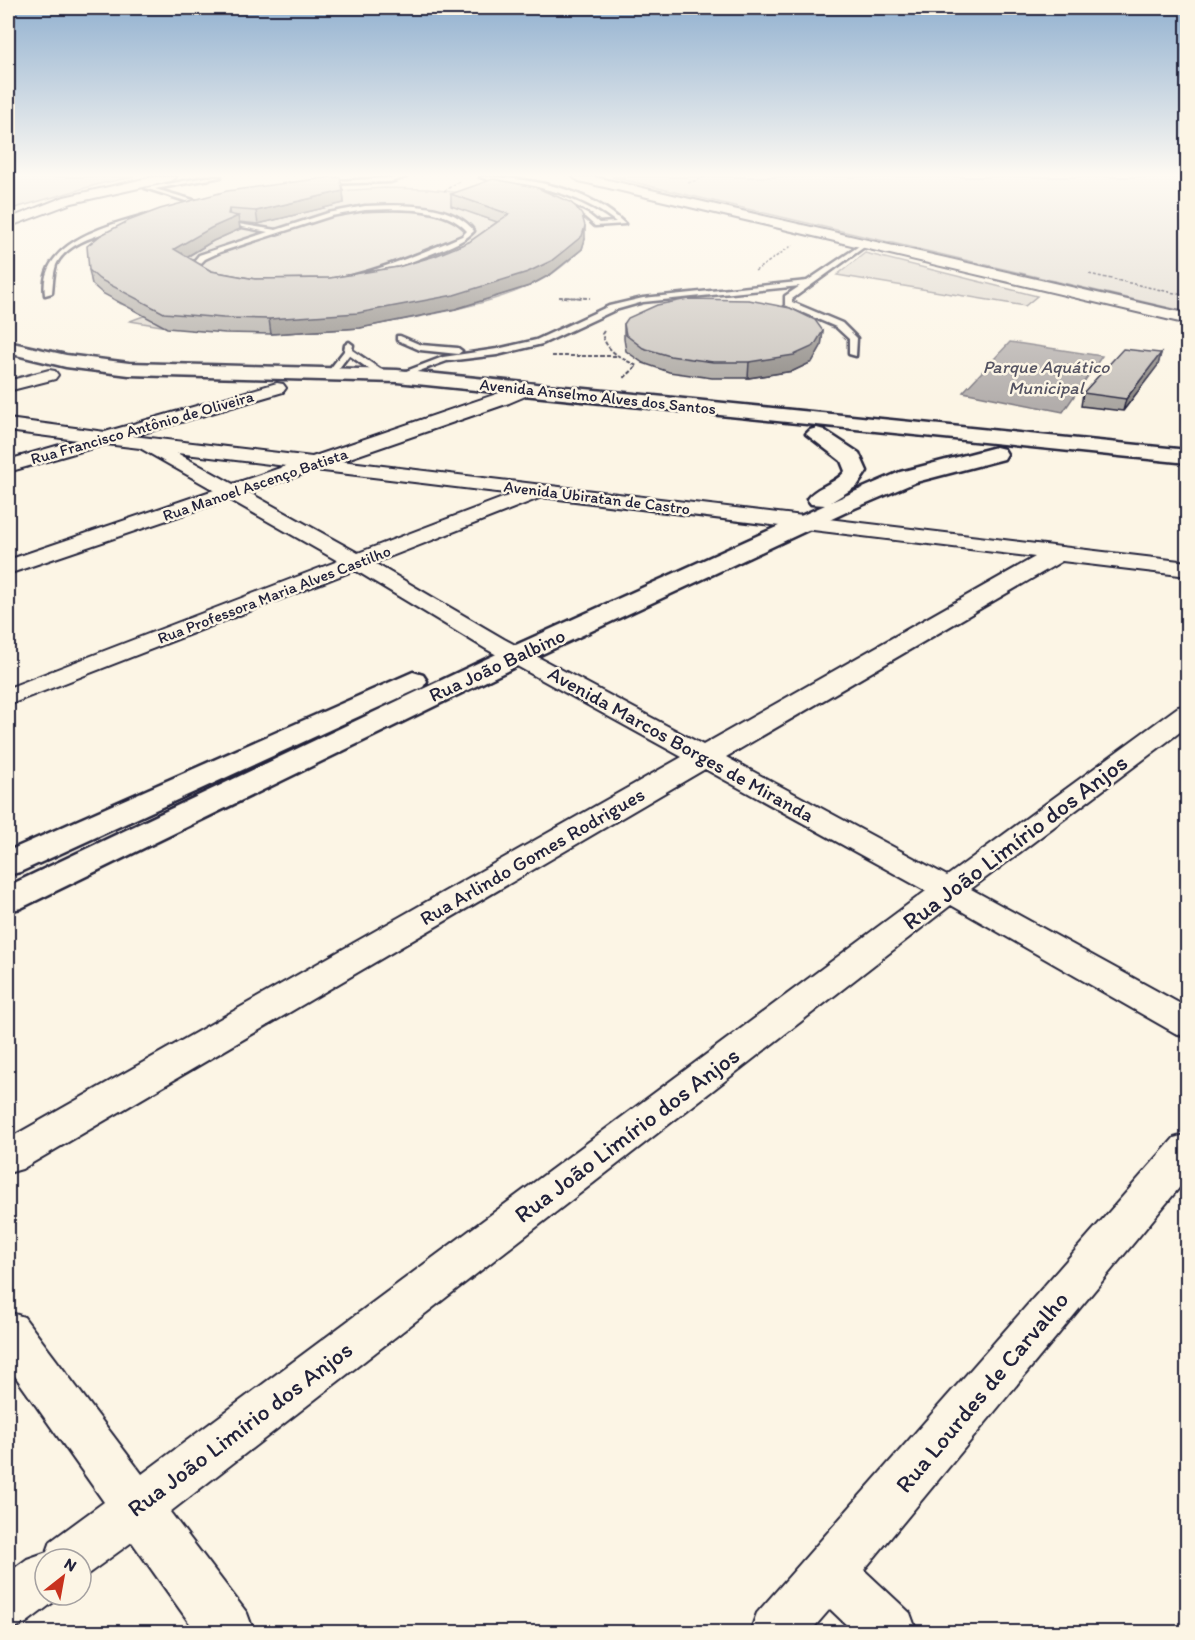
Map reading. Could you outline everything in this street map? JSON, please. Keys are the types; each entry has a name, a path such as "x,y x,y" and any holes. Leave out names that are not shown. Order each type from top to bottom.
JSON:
{"main road":[{"name":"Avenida Anselmo Alves dos Santos","path":"8,348 66,361 129,369 390,375 1188,457"},
{"name":"Avenida Anselmo Alves dos Santos","path":"8,366 49,375 136,384 407,390 1188,475"},
{"name":"Rua João Balbino","path":"8,900 506,650 775,518 831,493 853,477 855,471 851,458 818,434"},
{"name":"Rua João Balbino","path":"8,864 908,477 996,454"}],"street":[{"path":"906,254 1188,319"},
{"path":"8,386 49,375"},
{"name":"Rua Francisco Antônio de Oliveira","path":"8,466 277,388"},
{"name":"Rua Manoel Ascenço Batista","path":"8,567 317,463 529,388"},
{"name":"Avenida Ubiratan de Castro","path":"8,425 1188,569"},
{"name":"Avenida Marcos Borges de Miranda","path":"145,443 357,562 506,650 949,890 1188,1024"},
{"name":"Rua Professora Maria Alves Castilho","path":"8,697 540,490"},
{"name":"Rua Arlindo Gomes Rodrigues","path":"8,1158 1057,554"},
{"name":"Rua João Limírio dos Anjos","path":"85,1547 949,890 1188,713"},
{"name":"Rua Lourdes de Carvalho","path":"776,1632 1188,1149"},
{"path":"8,1331 228,1632"},
{"path":"829,1572 891,1632"},
{"path":"8,1605 33,1586"}],"lane":[{"path":"48,293 53,266 58,258 65,254"},
{"path":"212,254 202,257 195,263 195,268 214,280 241,287 290,289 326,287 358,278 424,254"},
{"path":"851,254 788,298 788,303 839,325 854,338 853,354"},
{"path":"330,374 349,348 390,375 446,358 497,352 539,342 612,309 643,300 809,283"},
{"path":"400,338 405,342 434,349 497,352"}],"path":[{"path":"607,328 602,334 603,344 617,356 637,366 611,389 634,391 629,399"}],"shaded area":[{"path":"145,254 577,254 550,275 496,299 400,320 323,330 285,332 208,331 130,321 149,314 119,303 92,284 90,273"},
{"path":"867,254 1037,296 1025,306 837,275"},
{"path":"937,254 1187,254 1187,312"}],"water":[{"name":"Parque Aquático Municipal","path":"1010,342 1102,356 1063,412 963,392"}],"building":[{"path":"88,254 182,254 211,271 255,279 330,278 398,267 441,254 561,254 528,272 454,295 358,313 269,319 164,313 99,279 89,270"},
{"path":"688,299 749,300 790,308 815,320 823,331 814,346 794,355 749,362 713,362 670,356 643,348 626,335 624,324 628,318 657,305"},
{"path":"1123,349 1161,353 1126,399 1083,393"}]}
